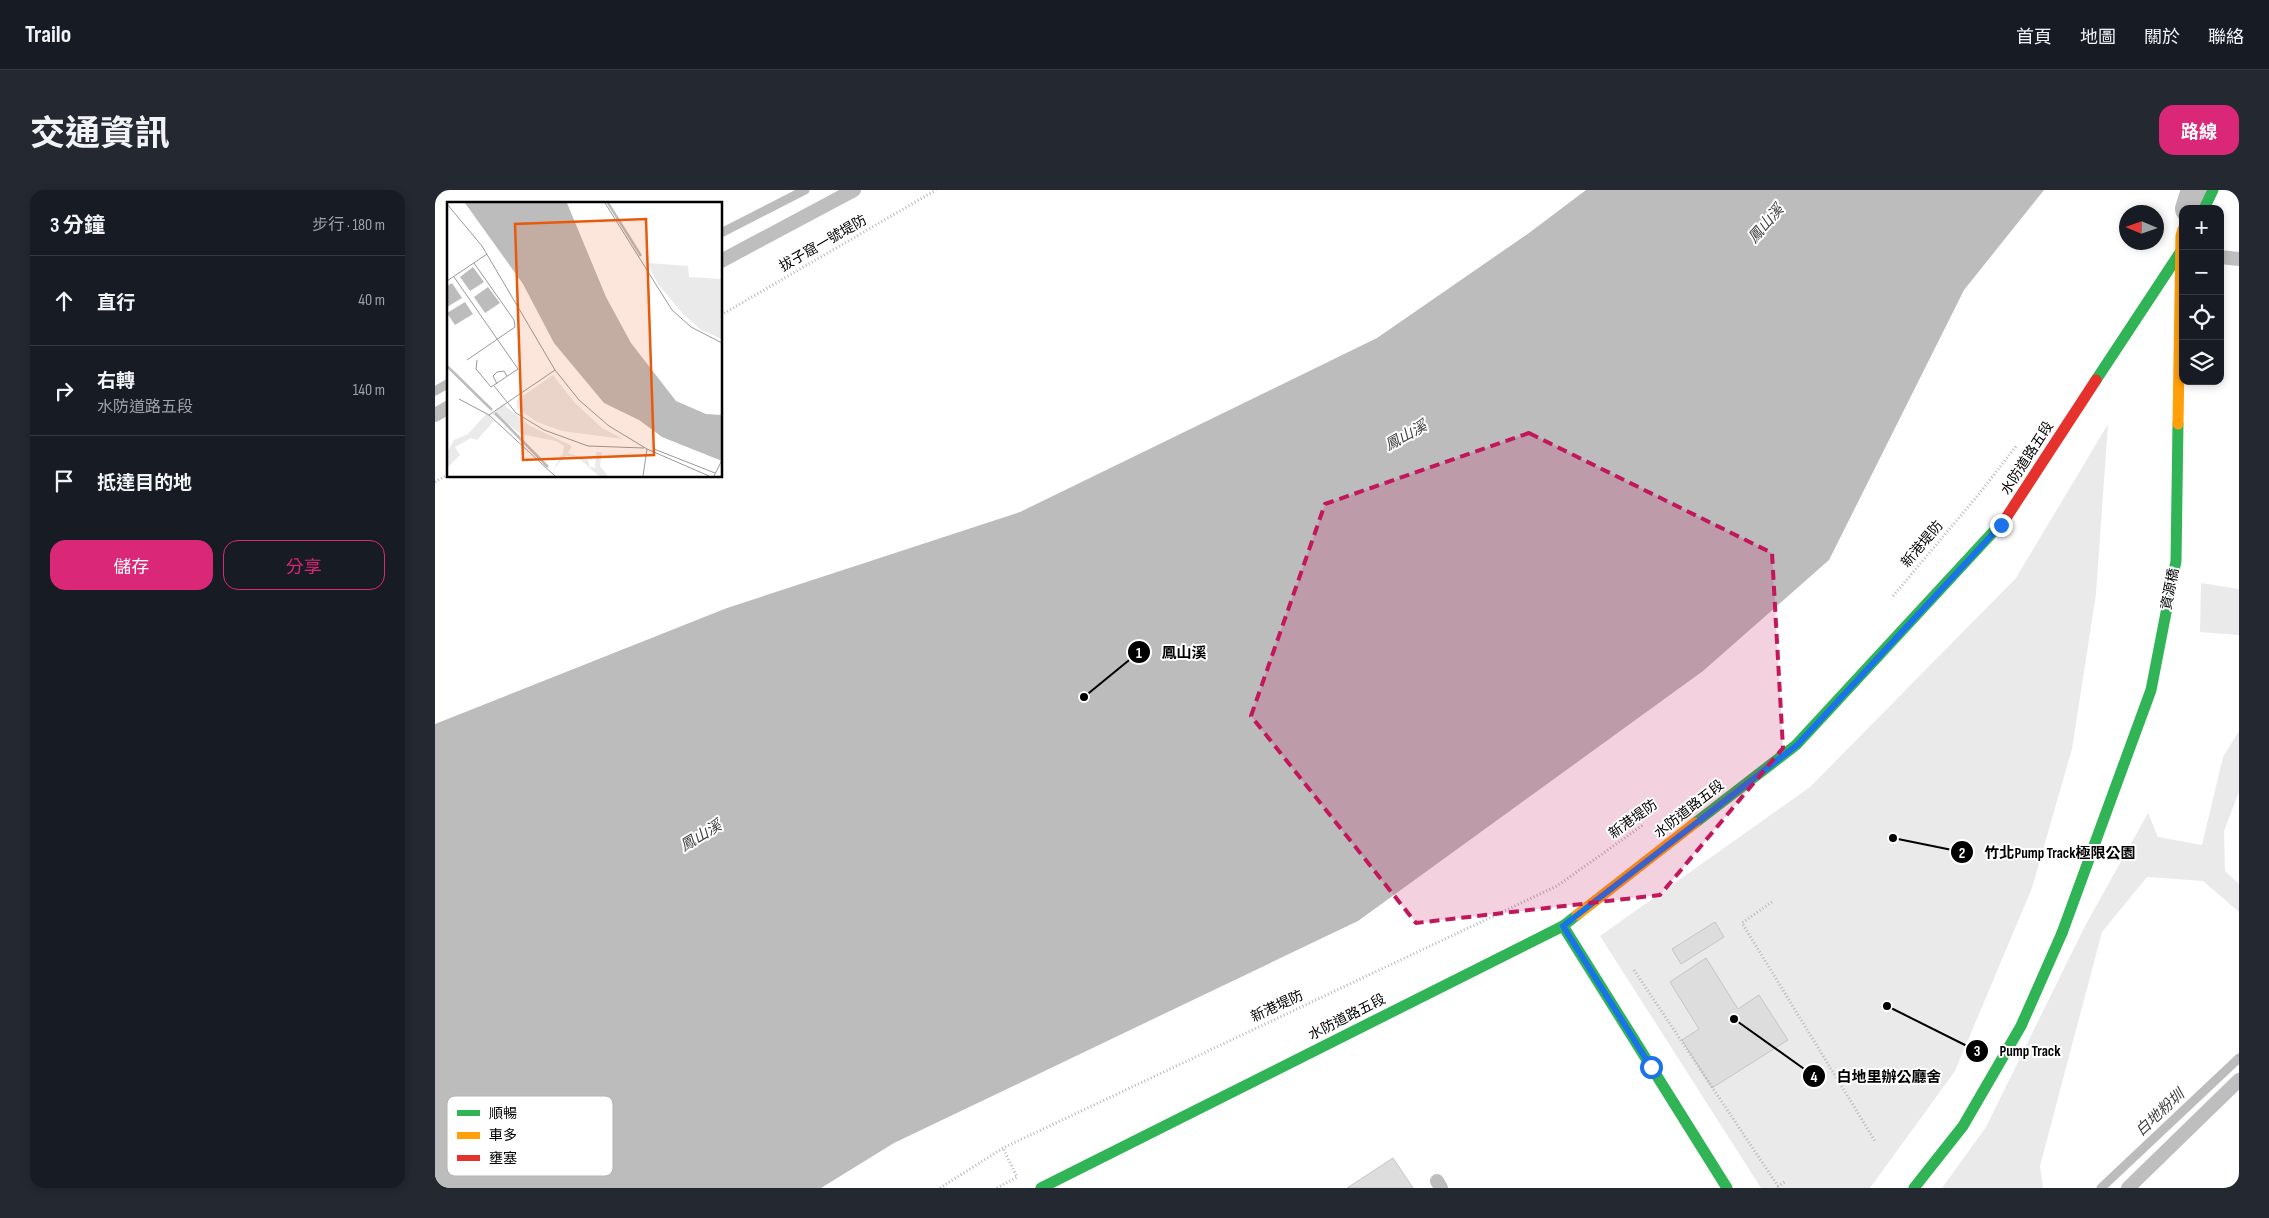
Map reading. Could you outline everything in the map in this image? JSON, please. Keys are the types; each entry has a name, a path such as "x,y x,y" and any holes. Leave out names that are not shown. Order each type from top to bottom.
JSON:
{"street":[{"path":"2190,205 2195,190"},
{"path":"2206,205 2213,190"},
{"name":"資源橋","path":"1914,1188 1968,1118 2021,1026 2062,933 2151,690 2175,561 2181,250"},
{"name":"水防道路五段","path":"1041,1188 1563,926 1797,745 1995,532 2182,250"},
{"path":"1563,926 1727,1188"}],"lane":[{"path":"723,260 854,190"},
{"path":"2224,257 2239,259"},
{"path":"435,415 447,408"},
{"path":"2128,1188 2239,1080"}],"path":[{"name":"拔子窟一號堤防","path":"723,314 936,190"},
{"name":"新港堤防","path":"1889,601 1979,494 2020,441"},
{"path":"435,482 447,475"},
{"name":"新港堤防","path":"940,1188 1003,1148 1557,886 1644,824"},
{"path":"1772,902 1742,922 1875,1141"},
{"path":"1634,970 1778,1186 1786,1181"},
{"path":"997,1188 1017,1177 1003,1148"}],"highlighted area":[{"path":"1529,433 1772,553 1783,748 1660,895 1416,923 1251,716 1325,504"}],"shaded area":[{"path":"2108,424 2096,594 2072,749 2032,888 1955,1071 1870,1188 1761,1188 1600,936 1810,787 2016,578"},
{"path":"2201,583 2239,589 2239,635 2200,632"},
{"path":"2239,731 2239,792 2224,831 2225,871 2239,884 2239,912 2203,881 2147,877 2102,932 2040,1166 2043,1188 1942,1188 1986,1127 2085,926 2148,813 2158,837 2202,845 2223,757"}],"water":[{"name":"鳳山溪","path":"1586,190 2044,190 1964,290 1829,560 1703,671 1358,921 894,1143 821,1188 435,1188 435,724 727,608 1020,512 1377,338 1529,233"}],"building":[{"path":"1715,922 1724,937 1681,964 1672,949"},
{"path":"1706,958 1738,1009 1759,995 1788,1040 1712,1088 1682,1040 1699,1029 1670,982"},
{"path":"1393,1158 1413,1188 1347,1188"}],"waterway":[{"path":"723,232 805,190"},
{"path":"435,391 447,384"},
{"name":"白地粉圳","path":"2101,1188 2239,1058"}],"traffic: fast":[{"path":"2206,205 2213,190"},
{"path":"2096,380 2182,250"},
{"path":"2062,933 2151,690 2176,561 2178,424"},
{"path":"1695,823 1796,745 2006,518"},
{"path":"1041,1188 1563,926 1577,915"},
{"path":"1563,926 1727,1188"},
{"path":"1914,1188 1963,1126 2021,1026 2062,933"}],"traffic: slow":[{"path":"2178,424 2181,250"},
{"path":"1577,915 1695,823"}],"traffic: jam":[{"path":"2006,518 2096,380"}],"place":[{"name":"鳳山溪","path":"1084,697"},
{"name":"竹北Pump Track極限公園","path":"1893,838"},
{"name":"Pump Track","path":"1887,1006"},
{"name":"白地里辦公廳舍","path":"1734,1019"}],"route":[{"path":"1651,1067 1563,926 1797,745 2001,525"}]}
